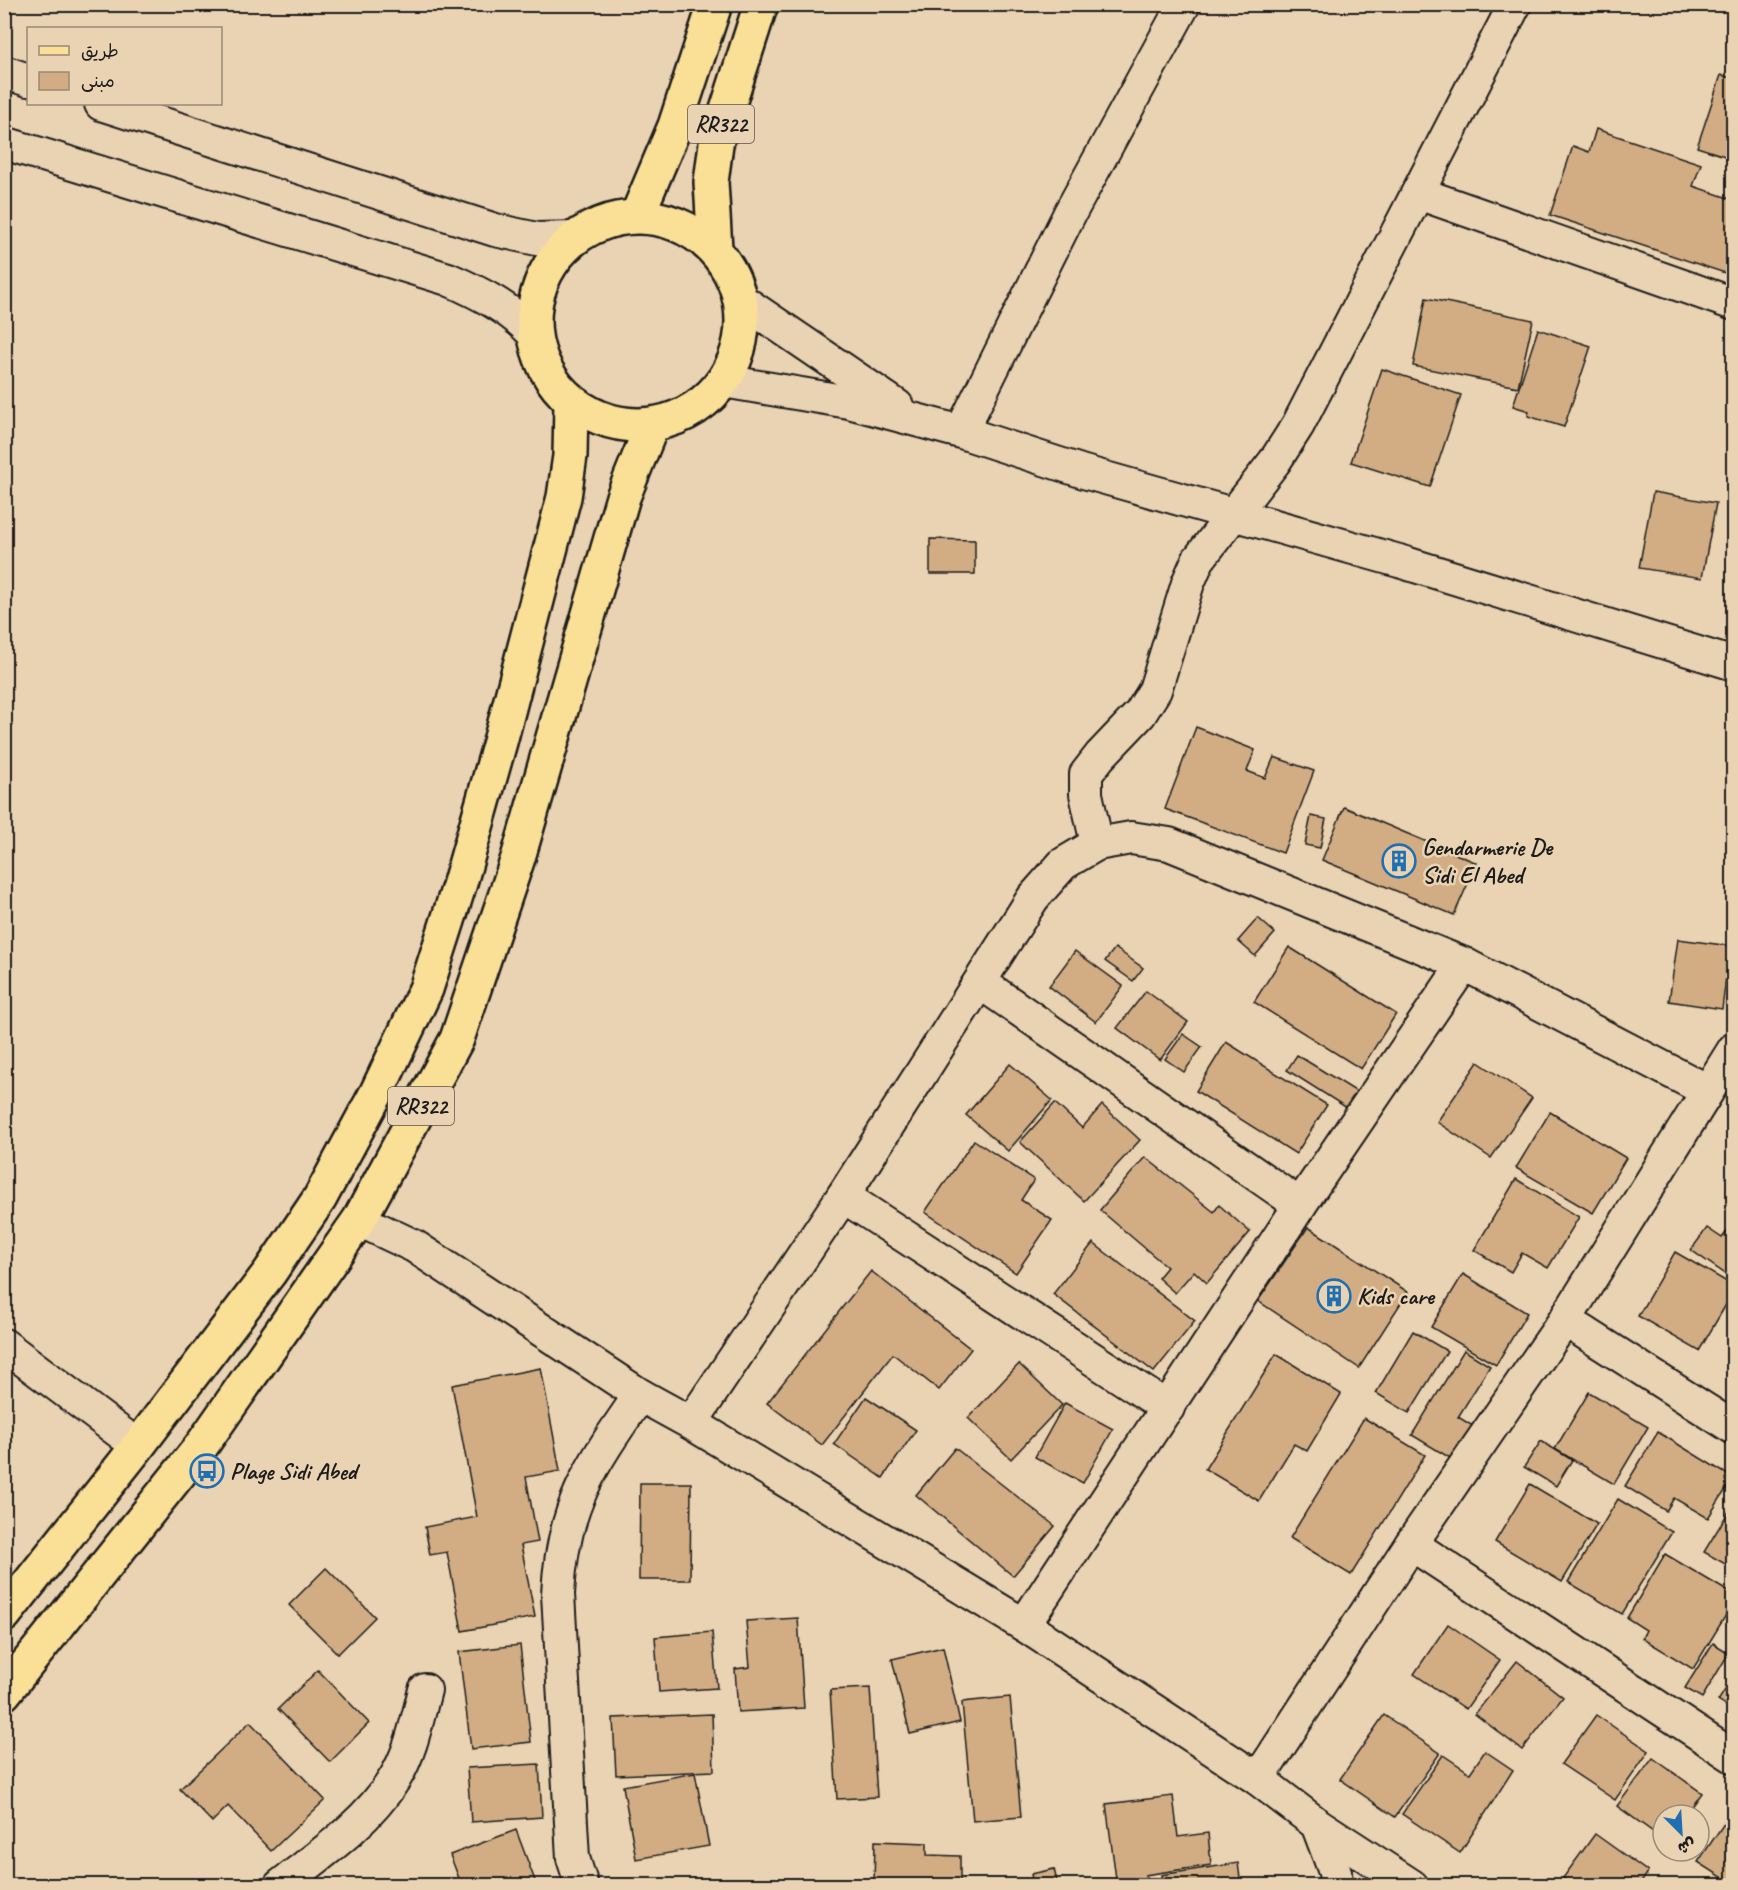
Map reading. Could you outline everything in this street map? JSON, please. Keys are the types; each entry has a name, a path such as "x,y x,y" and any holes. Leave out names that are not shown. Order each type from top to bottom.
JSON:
{"main road":[{"name":"RR322","path":"636,216 675,126 715,4"},
{"name":"RR322","path":"715,249 711,182 716,144 761,4"},
{"name":"RR322","path":"636,216 665,219 692,231 715,249 731,273 741,300 742,328 736,356 723,381 704,402 680,417 652,424 623,425 595,417 571,402 550,379 536,351 532,320 537,289 551,261 573,238 614,218 636,216"},
{"name":"RR322","path":"4,1615 138,1446 270,1272 320,1198 377,1092 426,989 500,742 564,497 570,456 571,402"},
{"name":"RR322","path":"4,1693 202,1445 359,1220 457,1039 518,858 623,497 652,424"}],"street":[{"path":"961,432 1070,213 1184,4"},
{"path":"1097,844 1086,794 1086,774 1140,714 1155,690 1188,583 1198,560 1298,425 1515,4"},
{"path":"4,72 27,80"},
{"path":"104,105 495,230 537,239 573,238"},
{"path":"4,143 448,279 517,316 534,334"},
{"path":"1418,193 1734,304"},
{"path":"741,300 923,422"},
{"path":"723,381 816,396 961,432 1233,515 1400,561 1734,664"},
{"path":"691,1423 843,1196 981,983 1033,898 1063,864 1097,844 1131,838 1169,844 1464,964 1707,1090"},
{"path":"1024,1625 1300,1205 1464,964"},
{"path":"981,983 1300,1205"},
{"path":"1258,1779 1411,1544 1565,1320 1734,1049"},
{"path":"843,1196 1168,1408"},
{"path":"359,1220 414,1246 640,1395 691,1423 1024,1625 1258,1779 1317,1824 1412,1886"},
{"path":"1565,1320 1734,1428"},
{"path":"4,1344 138,1446"},
{"path":"582,1886 573,1858 558,1594 560,1558 568,1522 598,1455 640,1395"},
{"path":"1411,1544 1734,1758"},
{"path":"280,1886 356,1824 395,1778 411,1742 425,1690"},
{"path":"1317,1824 1335,1872 1336,1886"}],"building":[{"path":"1721,75 1734,79 1734,159 1697,147"},
{"path":"1596,129 1701,164 1693,186 1734,200 1734,276 1550,215 1573,146 1589,152"},
{"path":"1426,298 1533,320 1518,387 1413,366"},
{"path":"1538,329 1591,346 1564,427 1528,416 1529,411 1513,406"},
{"path":"1382,369 1461,395 1430,487 1351,462"},
{"path":"1653,492 1716,503 1702,578 1639,568"},
{"path":"930,539 975,540 975,574 930,574"},
{"path":"1196,727 1255,750 1247,771 1265,778 1274,757 1314,771 1283,853 1165,809"},
{"name":"Gendarmerie De Sidi El Abed","path":"1344,807 1477,863 1454,915 1322,860"},
{"path":"1311,816 1326,819 1320,848 1305,845"},
{"path":"1258,918 1275,933 1255,956 1238,941"},
{"path":"1678,939 1730,946 1722,1009 1669,1001"},
{"path":"1289,947 1396,1014 1361,1069 1254,1002"},
{"path":"1115,948 1143,968 1133,981 1105,961"},
{"path":"1075,951 1123,986 1096,1022 1049,986"},
{"path":"1146,991 1188,1022 1160,1060 1117,1028"},
{"path":"1183,1034 1202,1047 1184,1072 1165,1059"},
{"path":"1226,1042 1327,1105 1296,1154 1196,1091"},
{"path":"1297,1055 1357,1092 1347,1108 1287,1070"},
{"path":"1478,1062 1532,1098 1491,1158 1437,1122"},
{"path":"1010,1064 1052,1100 1008,1151 966,1115"},
{"path":"1055,1103 1082,1128 1102,1105 1140,1140 1084,1201 1020,1142"},
{"path":"1550,1112 1626,1158 1593,1213 1516,1168"},
{"path":"974,1140 1034,1180 1021,1200 1052,1220 1016,1273 925,1212"},
{"path":"1145,1157 1214,1212 1219,1205 1250,1232 1207,1283 1194,1271 1175,1293 1158,1278 1167,1267 1100,1210"},
{"path":"1516,1179 1579,1217 1548,1268 1522,1253 1511,1272 1474,1250"},
{"path":"1734,1222 1734,1280 1691,1250 1707,1228 1722,1238"},
{"name":"Kids care","path":"1308,1227 1408,1292 1359,1368 1258,1301"},
{"path":"1093,1243 1195,1321 1154,1372 1053,1294"},
{"path":"1675,1252 1734,1286 1734,1291 1699,1351 1638,1316"},
{"path":"871,1271 971,1349 939,1390 893,1354 822,1445 767,1403"},
{"path":"1463,1274 1527,1313 1496,1365 1431,1327"},
{"path":"1413,1331 1447,1351 1409,1413 1376,1393"},
{"path":"1464,1350 1490,1366 1458,1417 1481,1431 1460,1464 1412,1435"},
{"path":"1276,1354 1341,1394 1307,1451 1294,1444 1259,1501 1205,1469"},
{"path":"1019,1364 1062,1405 1011,1459 968,1418"},
{"path":"541,1368 560,1471 526,1477 538,1542 521,1545 535,1617 462,1631 447,1552 430,1555 425,1527 477,1517 452,1385"},
{"path":"1589,1392 1648,1427 1614,1484 1555,1449"},
{"path":"866,1397 916,1430 883,1478 834,1444"},
{"path":"1065,1403 1113,1429 1083,1483 1035,1457"},
{"path":"1364,1418 1425,1455 1351,1575 1290,1538"},
{"path":"1658,1432 1733,1478 1708,1518 1674,1498 1666,1511 1625,1486"},
{"path":"1541,1441 1572,1460 1556,1486 1524,1467"},
{"path":"955,1448 1055,1526 1013,1576 916,1495"},
{"path":"640,1483 691,1483 690,1580 639,1580"},
{"path":"1530,1484 1597,1524 1562,1582 1495,1542"},
{"path":"1618,1499 1672,1532 1622,1614 1568,1582"},
{"path":"1734,1503 1734,1569 1704,1552"},
{"path":"1665,1554 1734,1595 1734,1602 1693,1669 1642,1638 1646,1630 1627,1618"},
{"path":"326,1568 375,1617 338,1654 289,1605"},
{"path":"798,1618 804,1708 738,1712 735,1669 750,1667 746,1621"},
{"path":"1448,1624 1500,1660 1466,1709 1414,1674"},
{"path":"712,1632 717,1688 659,1692 655,1637"},
{"path":"1713,1643 1729,1653 1702,1698 1685,1688"},
{"path":"520,1645 531,1742 471,1749 459,1652"},
{"path":"943,1647 960,1722 910,1734 892,1659"},
{"path":"1517,1661 1563,1697 1522,1750 1475,1714"},
{"path":"318,1670 369,1723 330,1762 278,1709"},
{"path":"1734,1676 1734,1711 1718,1701"},
{"path":"870,1688 877,1797 837,1799 830,1690"},
{"path":"1010,1697 1021,1817 973,1821 962,1702"},
{"path":"712,1714 714,1771 616,1775 613,1718"},
{"path":"1384,1715 1440,1753 1395,1817 1340,1779"},
{"path":"1596,1715 1649,1751 1615,1800 1561,1764"},
{"path":"250,1722 325,1800 271,1851 228,1806 212,1822 180,1789"},
{"path":"1485,1751 1513,1770 1460,1853 1402,1814 1443,1755 1470,1773"},
{"path":"1653,1758 1702,1793 1695,1803 1651,1803 1651,1830 1617,1806"},
{"path":"539,1764 542,1817 471,1822 467,1768"},
{"path":"695,1773 709,1846 636,1859 623,1786"},
{"path":"1173,1796 1178,1837 1208,1833 1211,1865 1145,1875 1146,1886 1117,1886 1106,1804"},
{"path":"1734,1810 1734,1885 1700,1863 1711,1863 1711,1843"},
{"path":"516,1830 537,1886 462,1886 450,1855"},
{"path":"1595,1834 1648,1872 1639,1886 1574,1886 1563,1878"},
{"path":"875,1841 927,1843 927,1855 960,1856 960,1886 874,1886"},
{"path":"1238,1863 1241,1886 1162,1886 1161,1875"},
{"path":"1054,1869 1058,1886 1033,1886 1031,1874"}],"place":[{"name":"Gendarmerie De Sidi El Abed","path":"1399,861"},
{"name":"Kids care","path":"1334,1296"},
{"name":"Plage Sidi Abed","path":"207,1471"}]}
